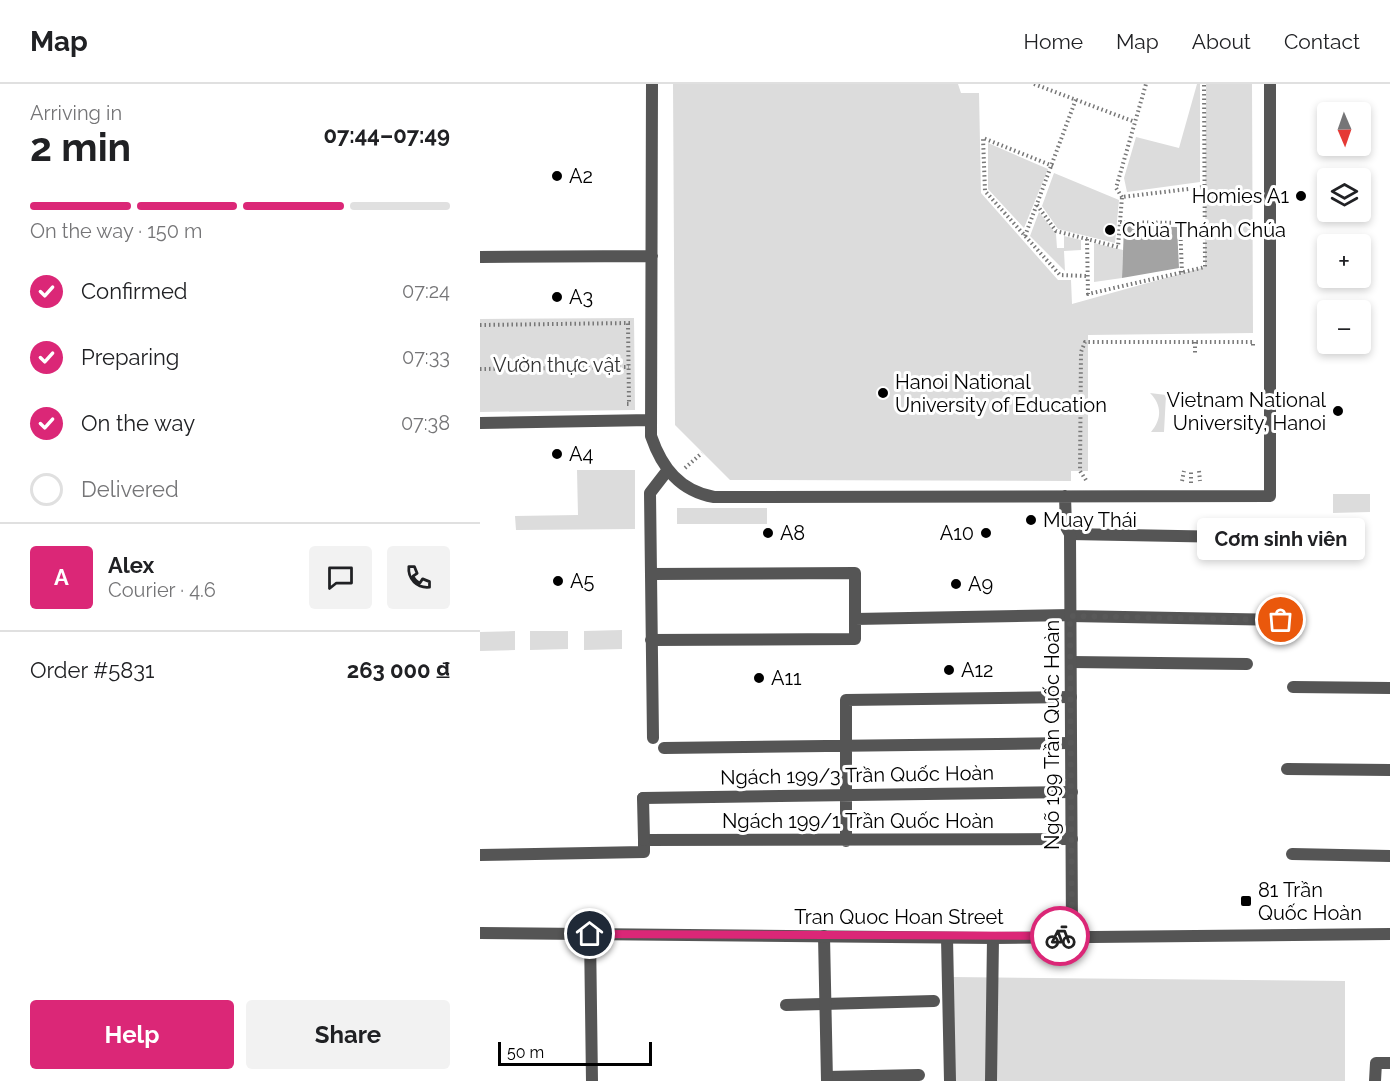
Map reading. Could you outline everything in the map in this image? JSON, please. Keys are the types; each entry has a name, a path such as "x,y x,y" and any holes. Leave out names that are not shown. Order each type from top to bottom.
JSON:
{"street":[{"path":"652,84 651,436 667,471 698,494 714,496 1270,496 1270,84"},
{"path":"480,257 651,256"},
{"path":"480,423 651,420"},
{"path":"653,738 650,493 667,471"},
{"name":"Ngõ 199 Trần Quốc Hoàn","path":"1065,496 1066,527 1070,534 1072,936"},
{"path":"1070,534 1280,538"},
{"path":"651,574 855,573 855,639 651,640"},
{"path":"855,619 1070,616 1281,620"},
{"path":"1071,662 1247,664"},
{"path":"1293,687 1390,688"},
{"path":"846,841 846,700 1071,697"},
{"path":"664,748 1071,743"},
{"path":"1287,769 1390,770"},
{"name":"Ngách 199/3 Trần Quốc Hoàn","path":"644,840 644,798 1072,792"},
{"name":"Ngách 199/1 Trần Quốc Hoàn","path":"644,840 1072,839"},
{"path":"480,855 644,852 644,840"},
{"path":"1292,854 1390,856"},
{"name":"Tran Quoc Hoan Street","path":"480,933 947,938 1390,934"},
{"path":"590,934 592,1081"},
{"path":"824,936 827,1079 919,1075"},
{"path":"947,938 950,1081"},
{"path":"990,1081 993,938"},
{"path":"786,1005 934,1001"},
{"path":"1375,1081 1376,1063 1390,1063"}],"path":[{"path":"1034,84 1135,122"},
{"path":"1037,205 1056,231 1121,247 1122,197 1116,188 1146,84"},
{"path":"1087,239 1088,294 1205,267 1204,84"},
{"path":"1025,236 1053,166 1076,99"},
{"path":"1053,166 983,138 985,191 1060,275 1087,276"},
{"path":"1122,197 1205,187"},
{"path":"1120,222 1180,223 1179,247 1182,273"},
{"path":"480,325 628,323 629,404 618,404"},
{"path":"1095,484 1088,483 1080,471 1082,346 1092,342 1253,342 1253,354"},
{"path":"1195,342 1195,353"},
{"path":"480,369 629,367"},
{"path":"1179,483 1183,481 1184,471"},
{"path":"1199,471 1201,482 1206,483"}],"green space":[{"path":"673,84 958,84 961,93 979,93 981,193 1058,280 1071,280 1072,304 1205,267 1206,84 1252,84 1253,333 1088,335 1088,471 1071,471 1071,481 730,480 675,425"},
{"path":"1197,84 1200,84 1200,182 1127,192 1124,178 1136,137 1179,148"},
{"path":"988,143 1048,169 1024,228 988,189"},
{"path":"1054,173 1119,200 1115,243 1058,229 1042,206"},
{"path":"1039,212 1056,234 1057,248 1064,248 1064,236 1081,240 1081,250 1064,251 1065,271 1030,236"},
{"path":"1094,243 1123,250 1122,278 1094,282"},
{"name":"Vườn thực vật","path":"634,318 635,410 480,412 480,319"},
{"path":"1150,393 1166,395 1164,432 1151,432 1159,417 1159,412 1157,402"},
{"path":"577,470 635,470 635,529 516,530 515,516 578,515"},
{"path":"1333,494 1370,494 1370,512 1333,513"},
{"path":"677,508 767,508 767,524 677,524"},
{"path":"622,630 622,649 584,650 584,631"},
{"path":"515,631 515,650 480,651 480,632"},
{"path":"530,631 568,631 568,649 530,650"},
{"path":"952,977 1345,981 1345,1081 954,1081"}],"shaded area":[{"path":"1124,226 1177,227 1179,268 1122,278"}],"way so far":[{"path":"1060,936 1072,936 1070,616 1281,620"}],"place":[{"name":"A2","path":"557,176"},
{"name":"Homies A1","path":"1301,196"},
{"name":"Chùa Thánh Chúa","path":"1110,230"},
{"name":"A3","path":"557,297"},
{"name":"Hanoi National University of Education","path":"883,393"},
{"name":"Vietnam National University, Hanoi","path":"1338,411"},
{"name":"A4","path":"557,454"},
{"name":"Muay Thái","path":"1031,520"},
{"name":"A8","path":"768,533"},
{"name":"A10","path":"986,533"},
{"name":"A5","path":"558,581"},
{"name":"A9","path":"956,584"},
{"name":"Cơm sinh viên","path":"1281,620"},
{"name":"A12","path":"949,670"},
{"name":"A11","path":"759,678"},
{"name":"81 Trần Quốc Hoàn","path":"1246,901"}],"route":[{"path":"590,934 980,938 1060,936"}]}
